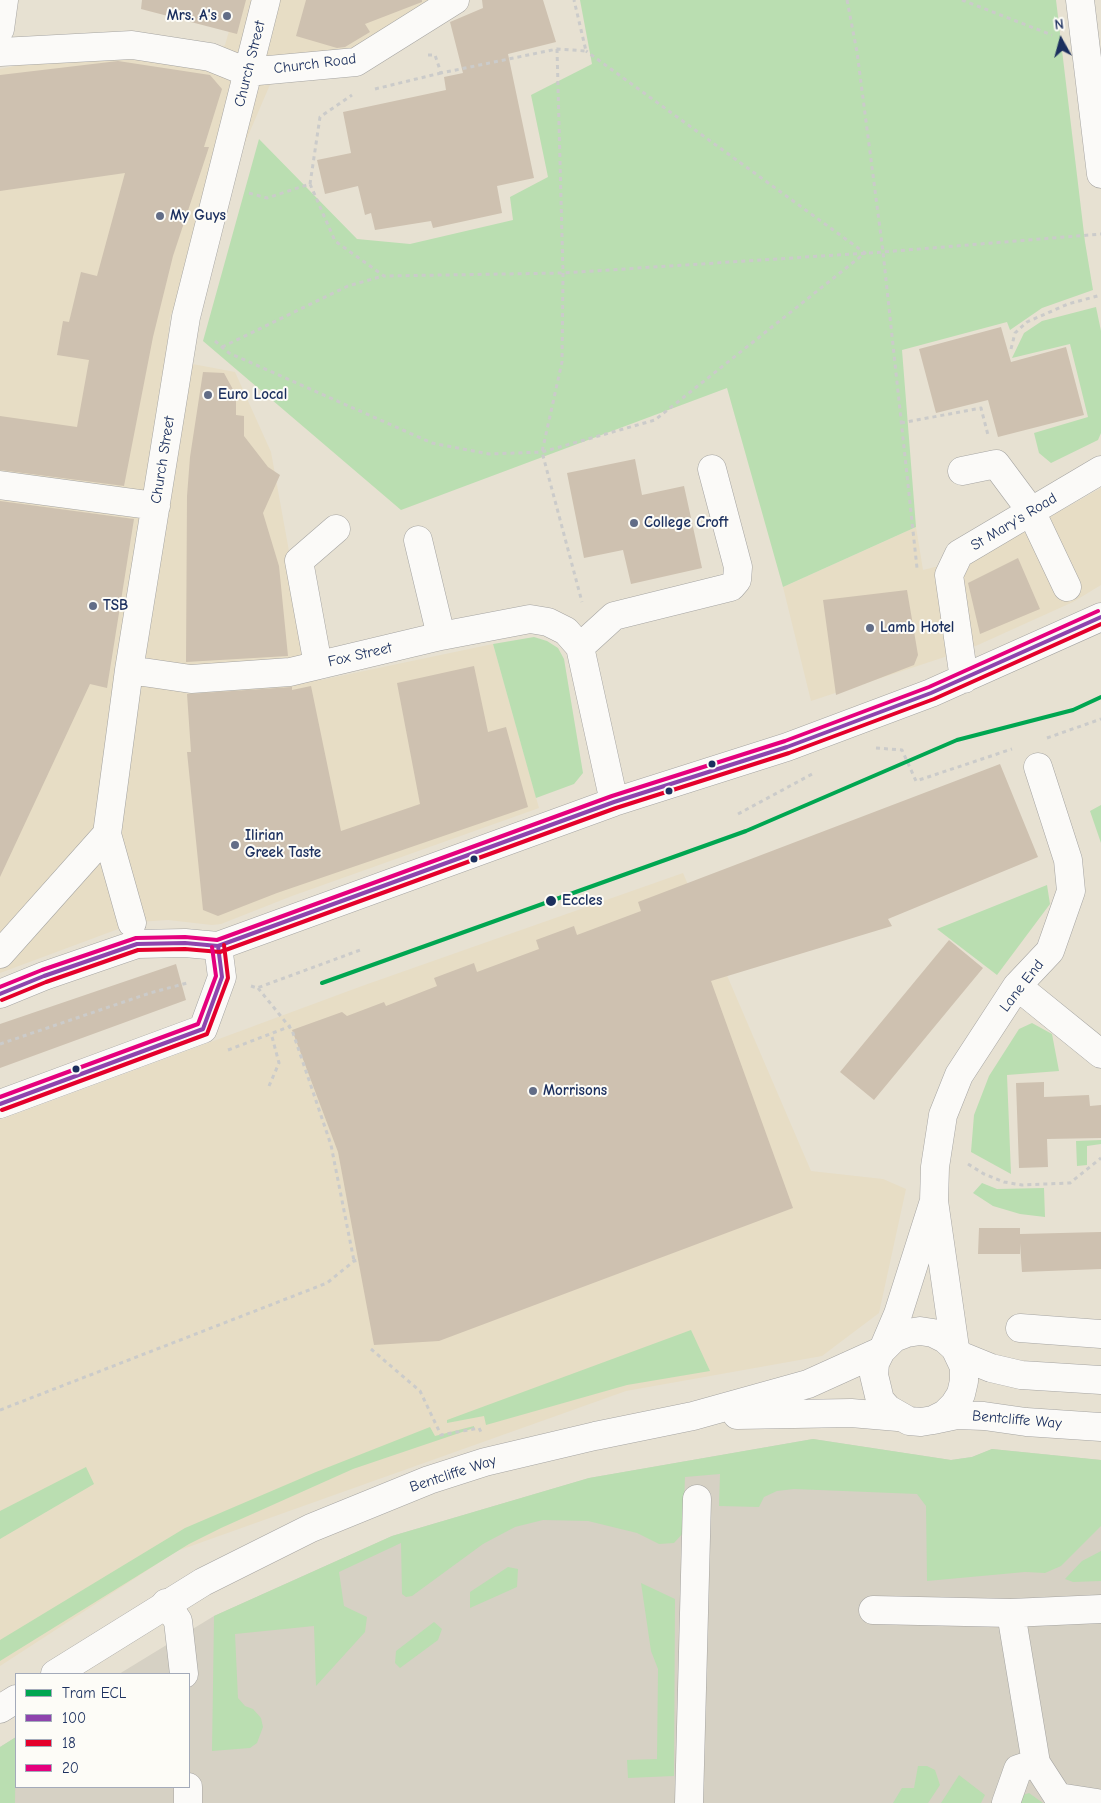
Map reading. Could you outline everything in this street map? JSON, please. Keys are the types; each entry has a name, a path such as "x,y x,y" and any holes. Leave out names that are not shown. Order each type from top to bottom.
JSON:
{"street":[{"path":"0,29 4,0"},
{"name":"Church Street","path":"132,923 107,834 129,670 186,317 266,0"},
{"name":"Church Road","path":"247,72 356,62 455,0"},
{"path":"1080,0 1093,47 1101,174"},
{"path":"0,52 132,45 210,57 247,72"},
{"path":"962,471 996,464 1031,512 1067,587"},
{"path":"614,802 580,647 599,627 614,616 731,587 737,580 738,567 712,469"},
{"name":"St Mary's Road","path":"964,679 949,575 959,554 1101,470"},
{"path":"0,485 156,506"},
{"path":"318,665 299,561 336,529"},
{"path":"418,540 441,636"},
{"path":"0,994 44,976 138,944 185,943 218,946 614,802 787,747 964,679 1101,617"},
{"name":"Fox Street","path":"129,670 191,679 290,672 441,636 530,619 554,625 566,631 580,647"},
{"name":"Lane End","path":"957,1352 934,1201 937,1145 944,1115 959,1075 1017,986 1050,951 1072,891 1068,860 1034,755"},
{"path":"0,954 107,834"},
{"path":"0,1104 202,1029 222,977 218,946"},
{"path":"1017,986 1101,1054"},
{"name":"Lane End","path":"883,1349 898,1314 934,1201"},
{"path":"1020,1328 1101,1334"},
{"path":"920,1331 933,1333 946,1340 957,1352 964,1367 964,1381 961,1394 945,1414 933,1420 909,1421 898,1416 884,1404 875,1388 874,1369 883,1349 894,1338 920,1331"},
{"name":"Bentcliffe Way","path":"57,1673 166,1603 203,1582 311,1528 429,1480 470,1467 595,1436 692,1416 808,1384 883,1349"},
{"path":"957,1352 991,1368 1021,1375 1101,1380"},
{"path":"692,1416 816,1412 898,1416"},
{"name":"Bentcliffe Way","path":"933,1420 958,1416 984,1416 1026,1422 1101,1426"},
{"path":"688,1803 697,1500"},
{"path":"166,1603 178,1621 184,1673"},
{"path":"874,1610 1011,1613 1101,1609"},
{"path":"1011,1613 1036,1763 1058,1797 1097,1803"},
{"path":"0,1709 15,1700"},
{"path":"1006,1803 1018,1769 1036,1763"},
{"path":"188,1788 188,1803"}],"path":[{"path":"574,0 586,51"},
{"path":"847,0 857,52 883,252 918,578"},
{"path":"962,0 1093,47"},
{"path":"557,48 563,273 562,362 542,452 587,619 580,647"},
{"path":"370,90 557,48 586,51 865,253"},
{"path":"425,54 435,55 441,73"},
{"path":"353,94 320,117 310,184 335,241 384,276"},
{"path":"267,198 310,184"},
{"path":"222,347 348,286 384,276 563,273 883,252 1101,234"},
{"path":"186,317 229,353 432,443 489,454 542,452 655,420 865,253"},
{"path":"1011,349 1015,333 1027,322 1068,304 1101,295"},
{"path":"901,423 981,408 996,464"},
{"path":"870,747 902,750 916,781 1034,755 1101,719"},
{"path":"258,988 363,949"},
{"path":"0,1044 182,984 222,977 258,988 291,1026 331,1145 356,1260 327,1283 0,1410"},
{"path":"269,1086 279,1064 271,1033"},
{"path":"937,1145 984,1174 1004,1182 1022,1185 1070,1183 1101,1158"},
{"path":"371,1349 420,1391 441,1435 479,1428 482,1436 464,1441 470,1467"}],"shaded area":[{"path":"238,0 433,0 329,66 278,66 170,317 166,359 235,372 271,452 308,656 321,680 493,644 539,808 292,896 221,924 212,925 168,920 137,922 0,973 0,69 19,65 129,56 197,65 225,45"},
{"path":"1101,488 1101,585 1073,602 969,649 811,701 783,587 916,527 923,570 982,555"},
{"path":"683,873 811,1171 883,1179 906,1189 879,1313 822,1356 626,1391 177,1551 0,1666 0,1120 362,986"},
{"path":"813,1439 951,1460 972,1457 992,1449 1101,1460 1101,1803 0,1803 0,1747 15,1738 15,1788 190,1788 190,1673 121,1673 214,1616 392,1536 589,1478"}],"green space":[{"path":"580,0 1056,0 1085,242 1093,290 1042,308 1010,330 1007,322 902,350 916,527 783,587 727,388 401,510 203,341 259,139 357,239 410,244 513,220 510,197 548,177 531,95 592,64"},
{"path":"1096,307 1101,331 1101,433 1098,440 1051,463 1039,453 1034,433 1088,417 1070,344 1012,358 1024,333 1042,321"},
{"path":"534,637 547,641 558,648 564,659 583,773 574,784 536,798 493,644"},
{"path":"1101,805 1101,843 1090,811"},
{"path":"1047,885 1050,904 997,975 937,929"},
{"path":"1032,1023 1052,1034 1059,1071 1007,1075 1011,1174 971,1152 974,1115 989,1076 1019,1029"},
{"path":"1101,1140 1101,1144 1087,1146 1087,1165 1077,1166 1076,1141"},
{"path":"982,1183 997,1189 1044,1188 1045,1217 1020,1214 993,1206 973,1193"},
{"path":"691,1330 710,1371 627,1385 486,1425 484,1416 447,1423 447,1420"},
{"path":"474,1426 474,1428 353,1469 221,1528 189,1544 0,1661 0,1640 185,1528 316,1472 430,1427 435,1436"},
{"path":"813,1439 951,1460 972,1457 992,1449 1101,1460 1101,1526 1061,1566 1045,1573 1025,1572 927,1581 926,1506 917,1494 794,1489 777,1491 764,1497 759,1507 719,1506 720,1474 685,1477 683,1533 674,1543 659,1544 637,1533 588,1521 543,1520 515,1527 483,1544 412,1596 406,1597 402,1594 401,1543 339,1572 344,1606 367,1617 365,1632 316,1686 314,1626 235,1634 238,1698 245,1706 253,1709 261,1718 263,1727 257,1743 250,1748 212,1751 214,1616 392,1536 589,1478"},
{"path":"86,1467 94,1484 0,1539 0,1511"},
{"path":"1101,1551 1101,1581 1073,1582 1065,1579 1082,1561"},
{"path":"508,1567 518,1569 517,1587 470,1608 470,1592"},
{"path":"641,1583 675,1599 674,1776 628,1778 627,1760 657,1759 658,1669 651,1651"},
{"path":"434,1622 442,1629 438,1640 400,1668 395,1663 396,1651"},
{"path":"15,1738 15,1803 0,1803 0,1747"},
{"path":"918,1766 927,1766 935,1770 940,1785 928,1803 893,1803 902,1788 914,1788"},
{"path":"959,1775 985,1795 981,1803 941,1803"},
{"path":"1029,1793 1043,1803 1015,1803 1017,1797"}],"building":[{"path":"142,0 246,0 237,34 141,9"},
{"path":"306,0 422,0 422,2 365,24 370,32 345,47 337,48 296,36"},
{"path":"482,0 543,0 556,42 508,54 534,178 497,186 502,213 433,228 431,221 375,230 371,213 365,215 358,186 325,194 317,160 351,153 343,112 446,90 444,77 463,73 450,22 483,8"},
{"path":"118,61 210,75 222,89 204,147 209,147 173,256 153,337 124,486 0,470 0,416 77,427 89,360 57,355 63,321 69,322 81,272 97,276 125,173 0,191 0,75"},
{"path":"1001,327 1011,362 1066,347 1084,415 998,437 988,400 936,413 919,349"},
{"path":"203,372 224,373 236,395 236,415 244,416 244,436 268,467 280,475 263,513 279,566 288,656 186,662 187,496 190,457"},
{"name":"College Croft","path":"635,459 642,495 684,486 702,568 631,584 623,550 584,558 567,473"},
{"path":"0,501 134,519 107,688 90,684 0,877"},
{"path":"1018,558 1040,609 980,634 968,583"},
{"name":"Lamb Hotel","path":"907,590 918,655 914,665 836,695 823,600"},
{"path":"474,666 488,732 506,727 528,807 277,893 218,916 203,910 187,752 191,752 187,694 292,687 292,690 311,686 341,831 420,804 397,683"},
{"name":"Morrisons","path":"1000,764 1038,857 888,919 892,926 711,981 793,1208 439,1341 374,1345 338,1152 292,1030 342,1012 347,1016 384,1002 386,1006 437,986 434,978 474,963 477,972 539,949 536,940 574,926 577,935 641,911 638,902"},
{"path":"949,940 983,968 874,1100 840,1072"},
{"path":"176,964 186,1000 0,1068 0,1024"},
{"path":"1044,1082 1044,1097 1089,1095 1090,1106 1101,1105 1101,1138 1047,1139 1048,1167 1019,1168 1016,1083"},
{"path":"979,1228 1020,1228 1020,1234 1101,1232 1101,1269 1022,1272 1020,1243 1020,1254 978,1254"}],"tram line":[{"name":"ECL","path":"322,983 746,831 957,740 1073,710 1101,697"}],"transit line":[{"name":"20","path":"0,987 42,970 136,938 185,937 217,940 612,796 785,741 929,687 1098,611"},
{"name":"100","path":"0,994 44,976 137,944 185,943 218,946 614,802 787,747 931,693 1101,617"},
{"name":"18","path":"2,1000 46,982 138,950 185,949 220,952 616,808 789,753 934,699 1101,624"},
{"name":"18","path":"2,1110 207,1034 228,978 224,945"},
{"name":"100","path":"0,1104 203,1029 222,977 218,946"},
{"name":"20","path":"0,1097 198,1024 216,976 212,947"}],"place":[{"name":"Mrs. A's","path":"227,16"},
{"name":"My Guys","path":"160,216"},
{"name":"Euro Local","path":"208,395"},
{"name":"College Croft","path":"634,523"},
{"name":"TSB","path":"93,606"},
{"name":"Lamb Hotel","path":"870,628"},
{"name":"Ilirian Greek Taste","path":"235,845"},
{"name":"Eccles","path":"551,901"},
{"name":"Morrisons","path":"533,1091"}]}
